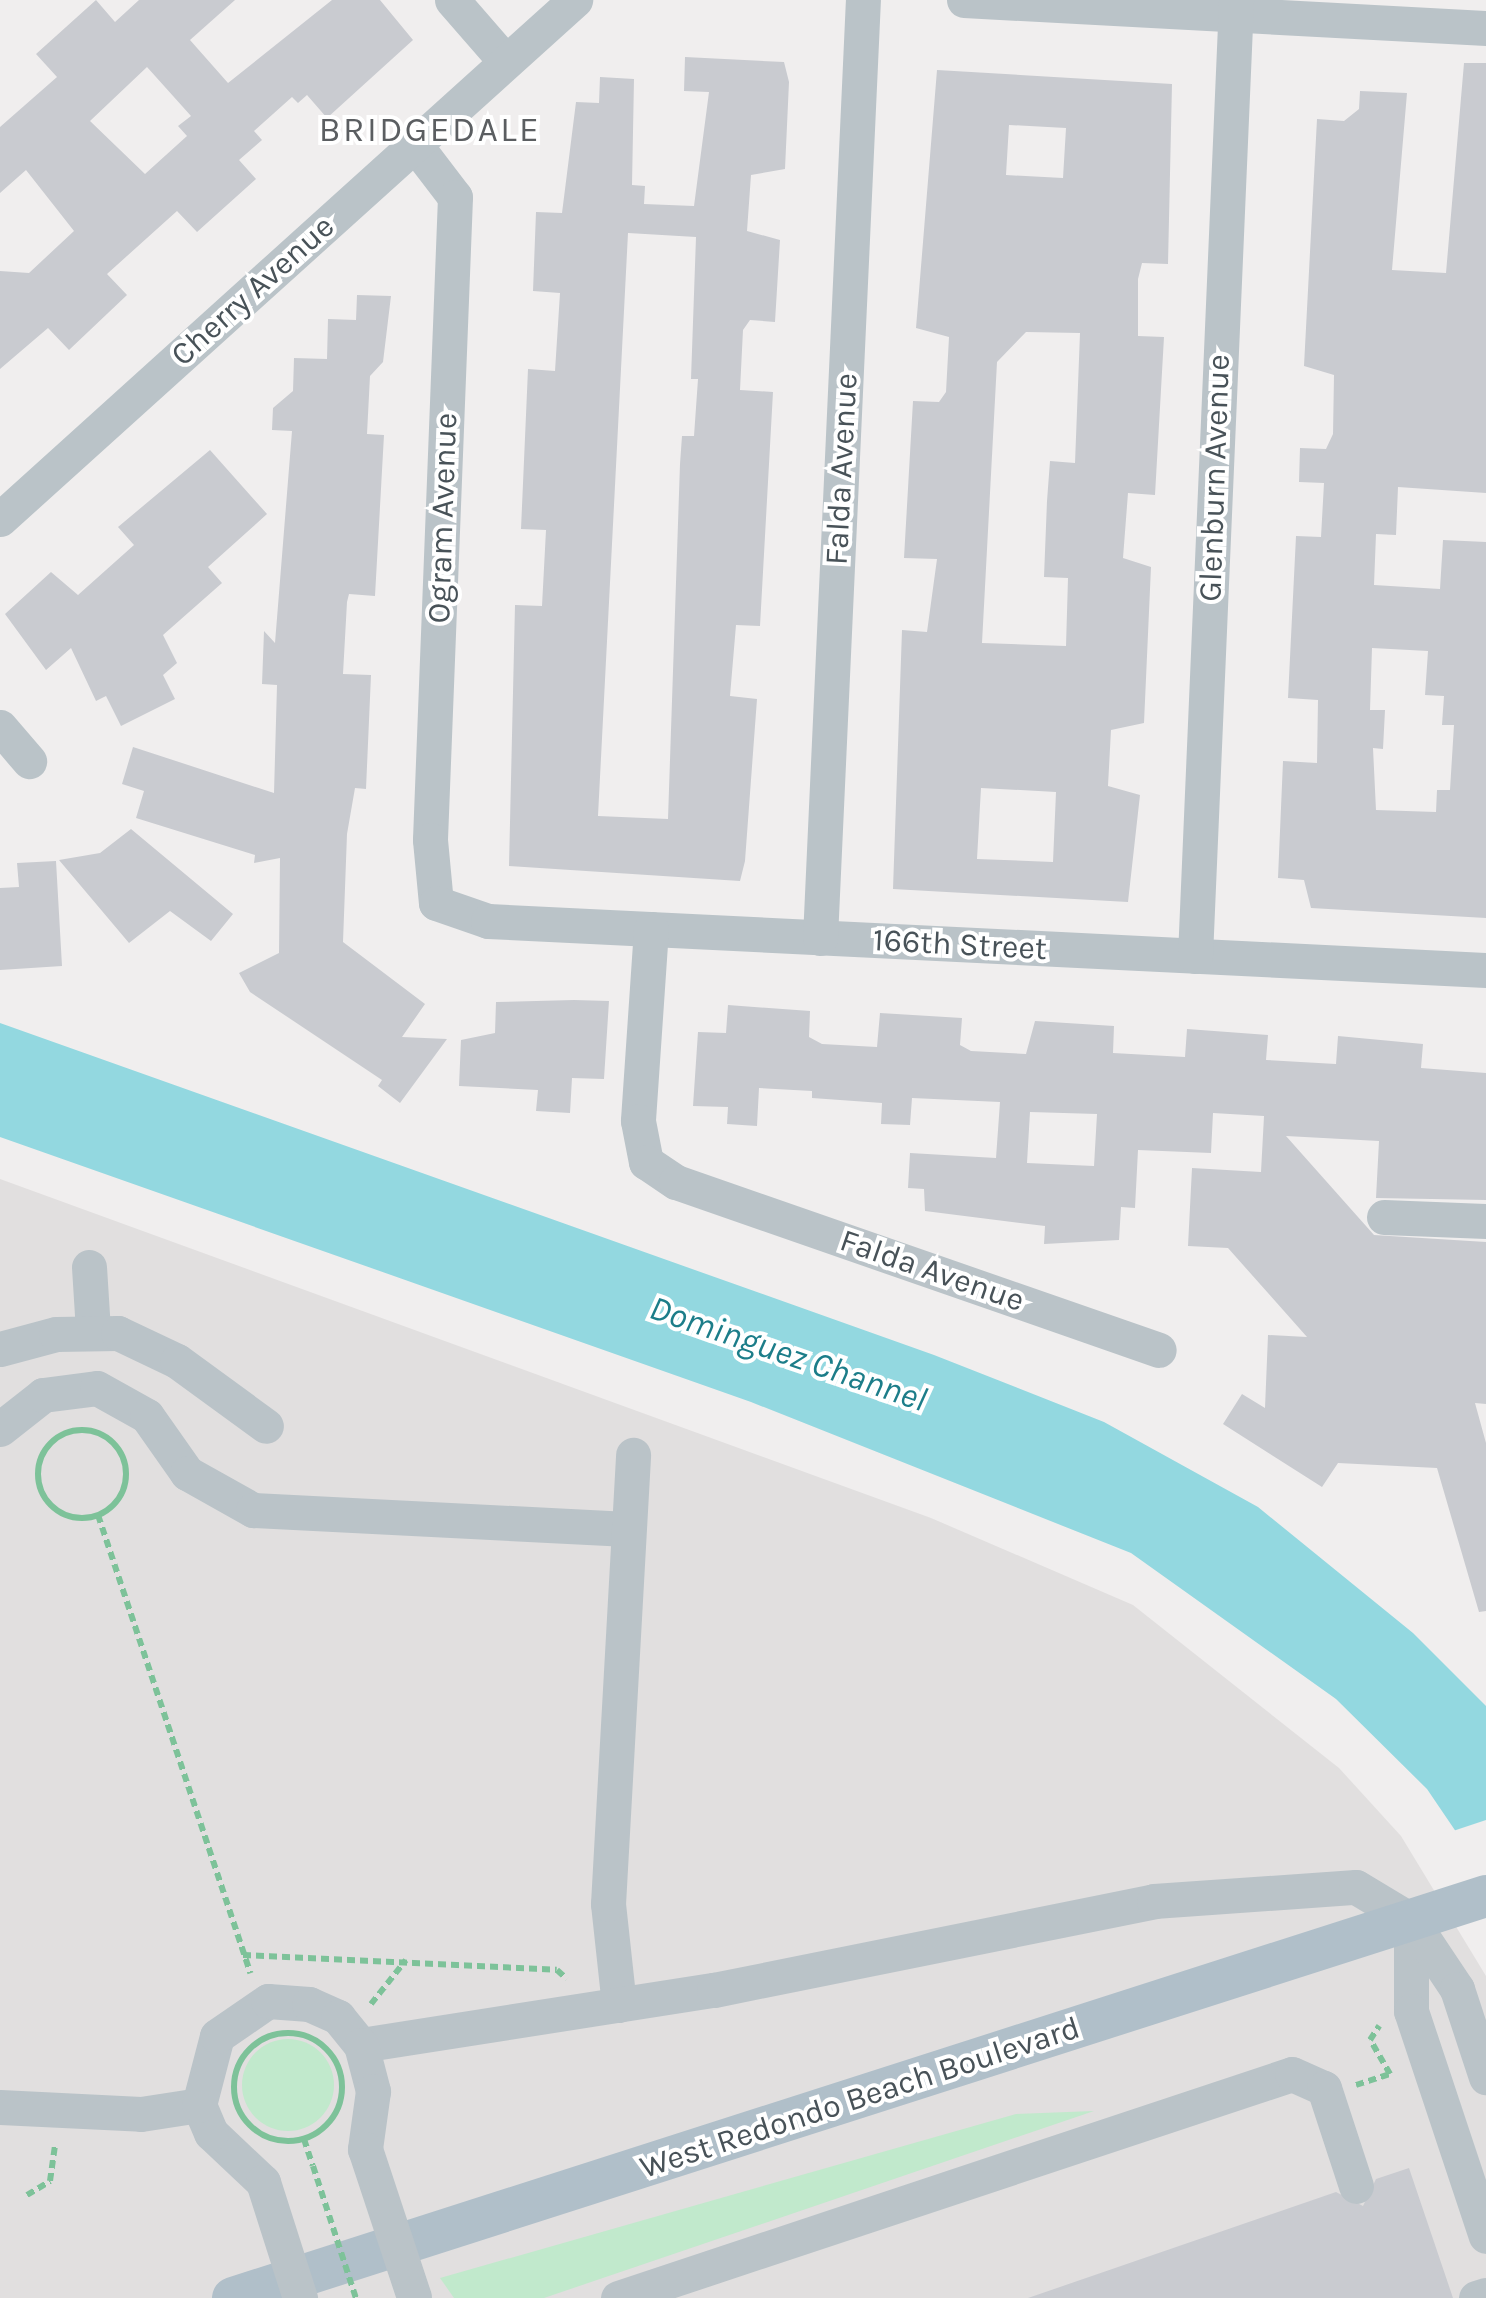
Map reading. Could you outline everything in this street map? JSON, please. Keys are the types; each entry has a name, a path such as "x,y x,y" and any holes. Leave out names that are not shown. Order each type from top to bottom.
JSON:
{"main road":[{"name":"West Redondo Beach Boulevard","path":"234,2298 1486,1896"}],"street":[{"path":"452,0 505,61"},
{"name":"Cherry Avenue","path":"0,520 576,0"},
{"name":"Falda Avenue","path":"820,938 864,0"},
{"path":"964,0 1236,7 1486,28"},
{"name":"Glenburn Avenue","path":"1195,956 1236,7"},
{"name":"Ogram Avenue","path":"416,146 455,197 430,840 436,902"},
{"path":"0,727 29,761"},
{"name":"166th Street","path":"436,902 488,921 1486,970"},
{"name":"Falda Avenue","path":"651,929 638,1120 646,1162 676,1182 1159,1350"},
{"path":"1384,1216 1486,1222"},
{"path":"89,1268 93,1330"},
{"path":"0,1348 93,1330 145,1343 266,1426"},
{"path":"0,1429 43,1396 98,1388 147,1416 187,1473 253,1510 628,1529"},
{"path":"619,2005 608,1904 633,1455"},
{"path":"361,2045 619,2005 1154,1901 1356,1887 1410,1920 1457,1989 1486,2077"},
{"path":"1410,1920 1412,2011 1486,2236"},
{"path":"300,2298 263,2182 212,2134 199,2105 217,2036 268,2002 309,2004 338,2018 361,2045 373,2091 366,2149 414,2298"},
{"path":"618,2298 1292,2074 1324,2088 1356,2186"},
{"path":"0,2107 141,2114 199,2105"},
{"path":"1476,2298 1486,2295"}],"path":[{"path":"62,1434 104,1435 123,1456 126,1484 98,1516 68,1516 45,1499 38,1470 62,1434"},
{"path":"98,1516 250,1973"},
{"path":"242,1955 556,1970 568,1980"},
{"path":"371,2004 406,1960"},
{"path":"278,2033 312,2038 341,2076 330,2121 304,2139 267,2138 234,2098 248,2050 278,2033"},
{"path":"304,2139 356,2298"},
{"path":"27,2194 50,2181 56,2142"}],"shaded area":[{"path":"0,1179 931,1518 1133,1605 1339,1768 1401,1836 1486,1976 1486,2298 0,2298"}],"green space":[{"path":"288,2039 314,2047 326,2059 334,2085 326,2111 314,2123 288,2131 262,2123 250,2111 242,2085 250,2059 262,2047"},
{"path":"1094,2111 544,2298 454,2298 440,2278 1016,2114"}],"water":[{"name":"Dominguez Channel","path":"0,1023 934,1355 1104,1422 1258,1507 1413,1633 1486,1706 1486,1876 1427,1789 1336,1699 1131,1553 751,1402 0,1137"}],"pier":[{"path":"1486,1820 1486,1881 1450,1832"}],"building":[{"path":"96,0 115,22 139,0 235,0 190,40 228,83 332,0 380,0 413,40 327,118 307,95 298,103 292,97 254,131 262,140 239,160 256,179 197,232 177,211 107,274 127,295 69,350 48,328 0,369 0,271 29,273 74,231 26,170 0,193 0,127 57,77 36,54","holes":["147,67 191,116 178,126 187,136 145,174 90,121"]},
{"path":"685,57 784,62 789,82 785,169 751,175 747,231 780,240 775,322 750,320 743,330 740,390 773,392 760,626 736,625 730,696 757,699 745,861 740,881 509,866 515,605 542,606 546,530 521,529 528,369 555,371 560,293 533,291 536,212 562,213 576,102 599,103 600,77 634,79 632,185 645,186 644,204 694,206 709,92 684,91","holes":["628,233 696,237 691,379 698,379 694,436 682,436 680,464 668,819 598,816"]},
{"path":"1464,63 1486,63 1486,493 1398,487 1396,535 1376,534 1374,585 1440,589 1443,540 1486,542 1486,918 1311,908 1304,880 1278,878 1283,761 1317,763 1318,700 1288,698 1296,536 1321,537 1324,483 1299,482 1300,448 1326,449 1333,434 1334,375 1304,366 1317,119 1344,121 1359,109 1360,91 1407,93 1392,270 1446,273","holes":["1372,648 1428,651 1425,695 1444,696 1442,725 1454,725 1450,790 1437,790 1436,812 1376,810 1373,748 1383,749 1385,710 1370,710"]},
{"path":"937,70 1172,84 1168,264 1142,263 1138,279 1138,336 1164,337 1155,495 1128,493 1123,558 1151,567 1144,723 1111,730 1108,786 1140,795 1128,902 893,889 902,630 927,632 937,559 904,558 913,401 939,402 946,392 949,337 916,328","holes":["1009,125 1066,128 1063,178 1006,175","1026,332 1080,333 1075,463 1050,461 1047,501 1044,577 1068,578 1066,646 982,643 997,362","981,788 1056,792 1053,862 977,859"]},
{"path":"357,295 391,296 383,362 370,376 367,434 384,435 375,596 349,594 347,602 343,674 371,675 366,789 355,788 347,834 343,942 425,1004 402,1037 447,1039 400,1103 378,1086 382,1080 250,992 239,973 279,953 280,858 254,863 255,855 136,818 144,791 122,784 133,747 274,793 277,685 262,684 264,631 275,643 292,431 272,430 273,408 293,391 294,358 327,359 328,319 356,320"},
{"path":"210,450 267,514 208,567 222,583 163,635 177,663 163,675 175,699 121,726 106,696 96,701 71,648 46,670 5,614 51,572 78,595 134,545 118,527"},
{"path":"131,829 233,914 211,941 170,911 129,943 59,860 100,853"},
{"path":"56,861 62,966 0,970 0,888 19,887 17,863"},
{"path":"609,1001 604,1079 572,1078 570,1113 536,1111 538,1090 459,1086 461,1040 495,1033 496,1002"},
{"path":"728,1005 810,1011 809,1037 822,1044 877,1047 880,1013 962,1018 960,1045 971,1051 1026,1054 1035,1021 1114,1026 1113,1053 1185,1057 1187,1029 1268,1035 1266,1060 1336,1064 1338,1036 1423,1044 1421,1068 1486,1073 1486,1200 1376,1198 1379,1141 1286,1136 1374,1235 1486,1242 1486,1404 1475,1403 1486,1443 1486,1611 1479,1612 1437,1468 1338,1463 1322,1487 1223,1424 1242,1394 1265,1408 1268,1335 1307,1337 1228,1248 1188,1246 1192,1168 1261,1172 1264,1116 1213,1113 1211,1153 1138,1150 1135,1208 1121,1207 1119,1240 1044,1244 1045,1226 925,1211 924,1189 908,1188 910,1153 996,1158 1000,1102 912,1098 910,1125 881,1124 882,1103 812,1098 812,1091 759,1088 757,1126 727,1124 728,1107 693,1106 698,1032 726,1033","holes":["1030,1112 1097,1114 1094,1166 1027,1163"]},
{"path":"1409,2168 1453,2298 1028,2298 1336,2192 1363,2206 1376,2179"}],"district":[{"name":"BRIDGEDALE","path":"430,130"}]}
